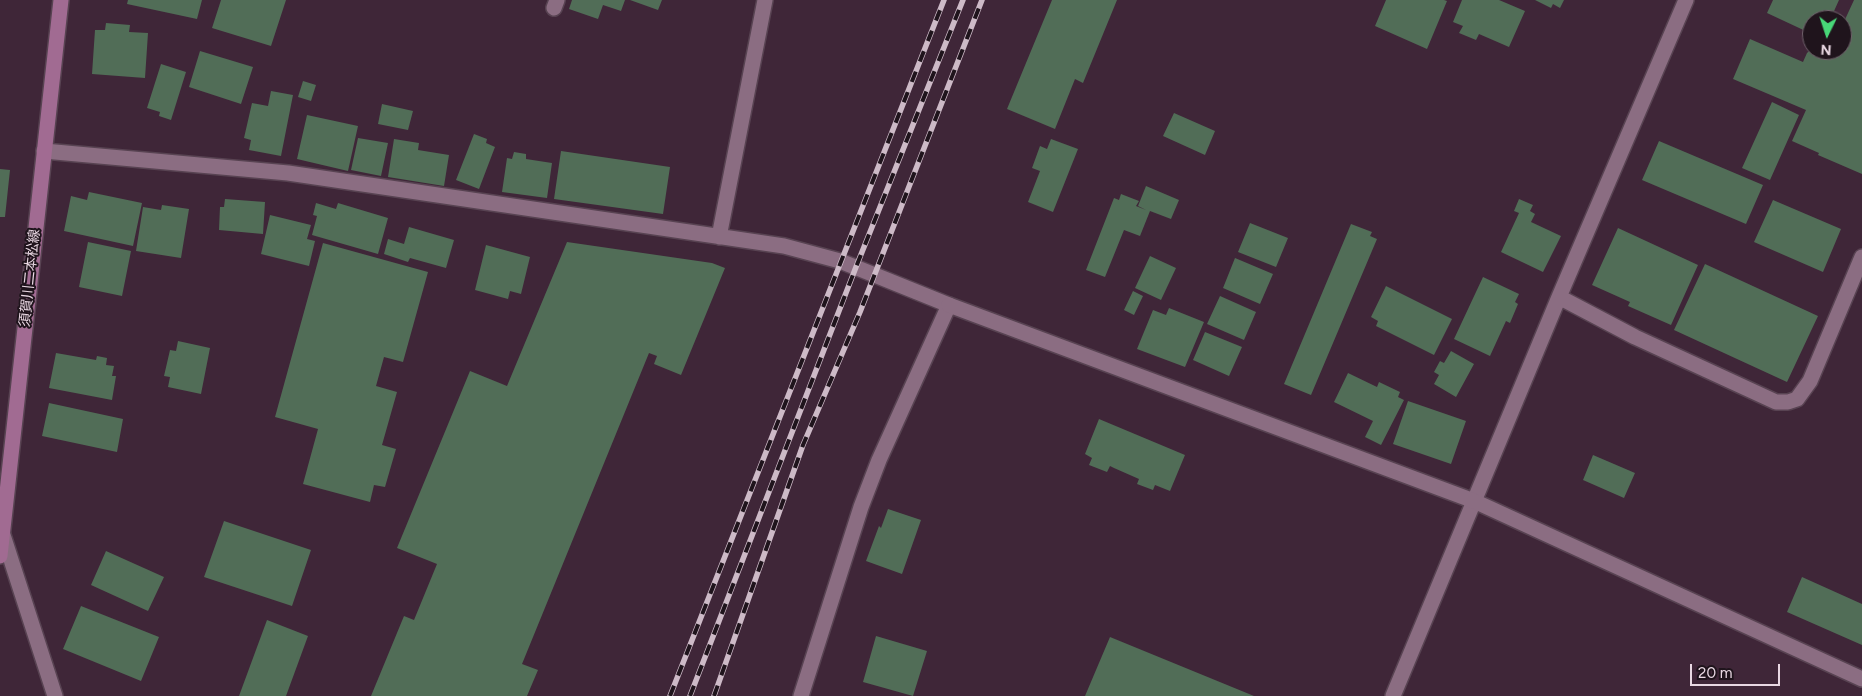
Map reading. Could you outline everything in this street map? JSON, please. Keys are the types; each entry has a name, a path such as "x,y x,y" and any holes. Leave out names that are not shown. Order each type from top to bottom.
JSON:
{"main road":[{"name":"須賀川二本松線","path":"0,556 61,0"}],"street":[{"path":"719,237 765,0"},
{"path":"1393,696 1559,297 1686,0"},
{"path":"44,151 288,173 784,246 840,261 950,305 1474,502 1862,679"},
{"path":"1559,297 1634,337 1776,402 1788,402 1797,399 1810,381 1862,257"},
{"path":"801,696 861,507 879,460 950,305"},
{"path":"3,535 56,696"}],"building":[{"path":"128,0 202,0 197,19 127,4"},
{"path":"221,0 286,0 271,46 212,28"},
{"path":"572,0 625,0 621,11 603,5 598,19 569,9"},
{"path":"630,0 662,0 658,10"},
{"path":"1052,0 1117,0 1083,83 1075,79 1055,129 1007,109"},
{"path":"1386,0 1447,1 1427,49 1375,26"},
{"path":"1462,0 1499,0 1525,11 1509,47 1479,34 1476,40 1459,33 1463,26 1453,22"},
{"path":"1535,0 1564,0 1560,8 1553,4 1551,8"},
{"path":"1773,0 1839,0 1834,10 1802,10 1802,29 1767,13"},
{"path":"1854,0 1862,0 1862,174 1818,155 1819,153 1792,141 1806,110 1733,79 1750,39 1803,62 1804,60 1852,60 1852,10 1849,10"},
{"path":"106,23 130,25 129,32 148,33 145,78 92,74 95,30 105,30"},
{"path":"200,51 253,67 241,104 189,87"},
{"path":"161,64 186,72 171,120 159,116 160,112 147,108"},
{"path":"303,81 316,85 311,101 298,97"},
{"path":"271,91 293,95 281,156 249,150 251,140 244,138 252,103 268,106"},
{"path":"1772,102 1799,115 1770,180 1742,168"},
{"path":"382,104 413,111 408,130 378,124"},
{"path":"1174,113 1215,131 1205,155 1163,136"},
{"path":"307,115 358,126 348,171 297,159"},
{"path":"474,134 487,139 486,143 495,147 479,189 456,180"},
{"path":"358,138 388,143 381,176 351,170"},
{"path":"394,139 419,143 418,150 449,155 444,186 388,177"},
{"path":"1051,139 1078,149 1053,212 1028,202 1040,171 1032,168 1040,146 1047,149"},
{"path":"1659,141 1763,185 1746,224 1642,180"},
{"path":"561,151 670,167 663,214 554,199"},
{"path":"514,152 526,154 526,159 552,163 547,198 502,192 507,158 512,159"},
{"path":"0,169 10,170 5,217 0,217"},
{"path":"1146,186 1179,200 1171,219 1150,211 1140,236 1124,230 1105,277 1086,270 1114,198 1119,200 1121,194 1139,201 1136,206 1146,210 1138,206"},
{"path":"89,192 142,203 133,246 64,231 71,196 87,200"},
{"path":"225,199 265,202 263,234 219,230 220,207 224,207"},
{"path":"1519,199 1533,205 1530,211 1535,214 1531,222 1561,236 1543,272 1501,252 1519,213 1514,211"},
{"path":"1773,200 1841,229 1823,272 1754,242"},
{"path":"316,203 336,209 338,203 388,218 378,254 312,235 317,216 313,215"},
{"path":"162,205 189,209 181,258 136,251 143,207 161,210"},
{"path":"270,215 311,225 307,239 315,241 309,266 261,254"},
{"path":"1250,223 1288,238 1276,267 1238,252"},
{"path":"1351,224 1372,232 1370,236 1377,239 1311,395 1284,384"},
{"path":"409,227 454,240 446,268 410,258 408,262 384,254 388,239 404,244"},
{"path":"1618,228 1698,265 1671,325 1628,306 1630,302 1592,285"},
{"path":"88,242 131,251 122,296 79,287"},
{"path":"567,242 712,263 725,268 681,375 654,364 657,356 649,353 522,664 538,670 527,696 371,696 404,616 414,620 437,564 397,548 470,371 507,386"},
{"path":"323,243 428,272 403,362 384,357 376,386 397,392 382,445 396,449 385,487 374,485 370,502 303,484 318,429 275,417"},
{"path":"486,245 530,257 521,294 510,291 508,299 475,290"},
{"path":"1150,256 1176,268 1161,300 1135,288"},
{"path":"1235,258 1273,274 1260,304 1223,288"},
{"path":"1705,264 1818,316 1787,382 1674,330"},
{"path":"1483,277 1519,294 1515,302 1518,304 1510,323 1506,321 1490,356 1454,339"},
{"path":"1386,286 1452,319 1434,355 1376,326 1378,321 1371,317"},
{"path":"1133,291 1143,296 1134,315 1124,310"},
{"path":"1220,296 1256,312 1244,340 1207,324"},
{"path":"1169,308 1204,322 1185,367 1137,349 1153,310 1166,315"},
{"path":"1205,332 1242,347 1229,376 1193,360"},
{"path":"178,341 210,348 201,394 168,387 170,377 164,376 170,350 176,351"},
{"path":"1451,351 1474,364 1456,397 1434,384 1439,375 1434,372 1440,361 1444,363"},
{"path":"56,353 96,360 97,356 107,358 106,365 114,366 112,376 116,376 112,400 49,388"},
{"path":"1348,373 1377,387 1379,382 1400,392 1398,397 1404,400 1381,445 1365,437 1373,421 1334,402"},
{"path":"1408,401 1466,421 1451,464 1393,444"},
{"path":"49,403 123,419 117,452 42,436"},
{"path":"1099,419 1185,455 1170,491 1155,485 1153,490 1137,484 1139,479 1110,466 1107,472 1089,465 1092,458 1085,454"},
{"path":"1593,455 1635,473 1624,498 1583,480"},
{"path":"888,509 921,520 902,574 866,561 879,526 881,528"},
{"path":"224,521 311,550 292,606 204,577"},
{"path":"106,551 164,577 148,611 91,585"},
{"path":"1802,577 1862,604 1862,645 1787,612"},
{"path":"81,606 159,637 141,681 63,649"},
{"path":"267,620 308,636 286,696 239,696"},
{"path":"876,636 927,651 913,696 863,682"},
{"path":"1110,637 1254,696 1085,696"}],"railway":[{"path":"670,696 944,0"},
{"path":"690,696 856,267 963,0"},
{"path":"714,696 803,445 860,312 982,0"}]}
